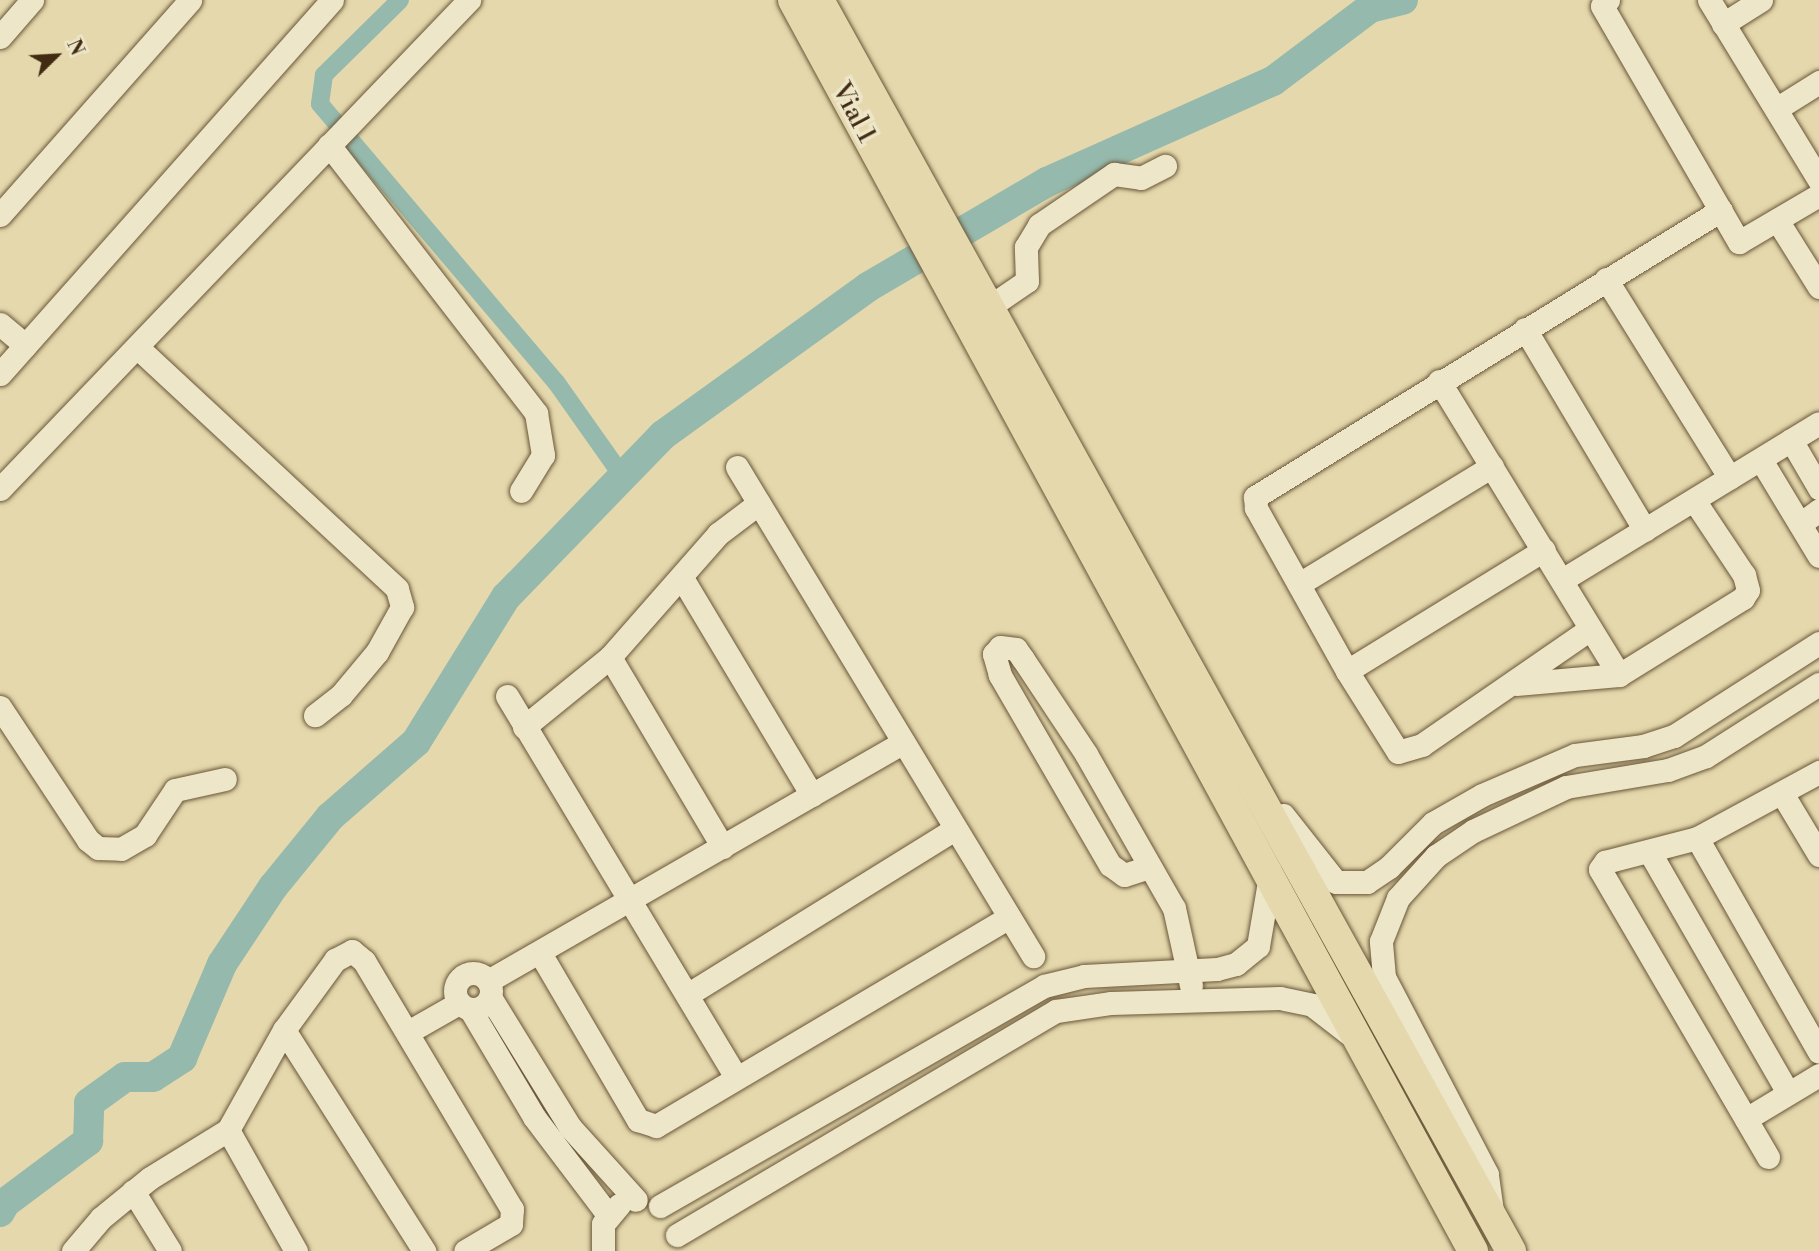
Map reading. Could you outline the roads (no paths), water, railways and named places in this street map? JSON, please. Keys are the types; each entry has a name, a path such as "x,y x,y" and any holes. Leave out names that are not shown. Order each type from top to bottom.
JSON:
{"main road":[{"name":"Vial 1","path":"793,0 925,219"},
{"name":"Vial 1","path":"819,0 925,219"},
{"path":"925,219 1269,876 1473,1251"},
{"path":"952,271 989,307 1511,1251"}],"street":[{"path":"0,37 32,0"},
{"path":"0,215 190,0"},
{"path":"0,374 332,0"},
{"path":"0,489 469,0"},
{"path":"1608,0 1601,6 1740,242 1819,195"},
{"path":"1709,0 1819,180"},
{"path":"1723,24 1761,0"},
{"path":"1776,109 1819,82"},
{"path":"329,145 536,413 543,455 521,491"},
{"path":"989,307 1027,281 1026,247 1039,225 1114,174 1141,178 1165,166"},
{"path":"1590,629 1422,745 1398,752 1348,671 1256,508 1255,497 1721,209"},
{"path":"1777,220 1819,287"},
{"path":"1606,279 1730,478"},
{"path":"0,324 25,345"},
{"path":"1525,329 1645,530"},
{"path":"137,346 390,579 401,597 397,619 377,652 341,695 315,715"},
{"path":"1439,381 1619,674"},
{"path":"1562,580 1819,423"},
{"path":"1791,440 1819,488"},
{"path":"1760,460 1819,556"},
{"path":"1299,584 1492,466"},
{"path":"737,467 1033,956"},
{"path":"1511,685 1619,674 1743,598 1748,590 1744,575 1694,500"},
{"path":"524,727 610,657 718,534 759,503"},
{"path":"1800,524 1819,510"},
{"path":"1348,671 1544,550"},
{"path":"682,578 812,795"},
{"path":"1247,777 1273,802 1336,883 1350,886 1379,875 1433,823 1555,762 1674,736 1819,643"},
{"path":"1149,867 1124,875 1110,865 1000,675 994,654 1000,647 1016,649 1023,659 1086,754 1167,898 1177,920 1194,1000"},
{"path":"610,657 723,847"},
{"path":"1492,1218 1493,1197 1487,1174 1392,998 1381,962 1387,916 1398,898 1451,845 1566,787 1668,770 1706,755 1819,684"},
{"path":"508,696 524,727 735,1076"},
{"path":"0,707 88,841 98,848 121,849 145,835 175,790 225,779"},
{"path":"408,1032 464,1006 482,1007 489,989 540,953 903,742"},
{"path":"1555,762 1566,787"},
{"path":"1768,1157 1601,876 1605,862 1697,838 1783,795 1819,772"},
{"path":"1783,795 1819,855"},
{"path":"1433,823 1451,845"},
{"path":"687,995 955,829"},
{"path":"1697,838 1819,1052"},
{"path":"1649,851 1788,1093"},
{"path":"660,1206 1044,986 1084,976 1217,969 1250,956 1263,931 1269,876"},
{"path":"1151,1002 1163,971 1169,932 1167,898"},
{"path":"540,953 643,1123 663,1124 735,1076 1009,917"},
{"path":"74,1251 92,1227 134,1191 228,1130 284,1030 335,960 352,951 364,961 408,1032 514,1216 505,1229 465,1251"},
{"path":"608,1215 553,1144 464,1006 455,991 460,979 471,973 489,989 525,1055 589,1152 636,1200 660,1206 668,1214 676,1243 1033,1021 1076,1006 1194,1000 1298,1000 1325,1013 1361,1044"},
{"path":"284,1030 424,1251"},
{"path":"504,1067 525,1055"},
{"path":"1746,1119 1819,1075"},
{"path":"228,1130 296,1251"},
{"path":"134,1191 170,1251"},
{"path":"598,1249 608,1215 636,1200"}],"waterway":[{"path":"400,0 324,75 320,104 556,382 623,477"},
{"path":"0,1212 5,1203 88,1141 89,1103 125,1077 153,1077 182,1058 222,964 273,887 330,817 416,742 506,597 663,435 868,287 1047,182 1273,81 1370,8 1403,0"}]}
